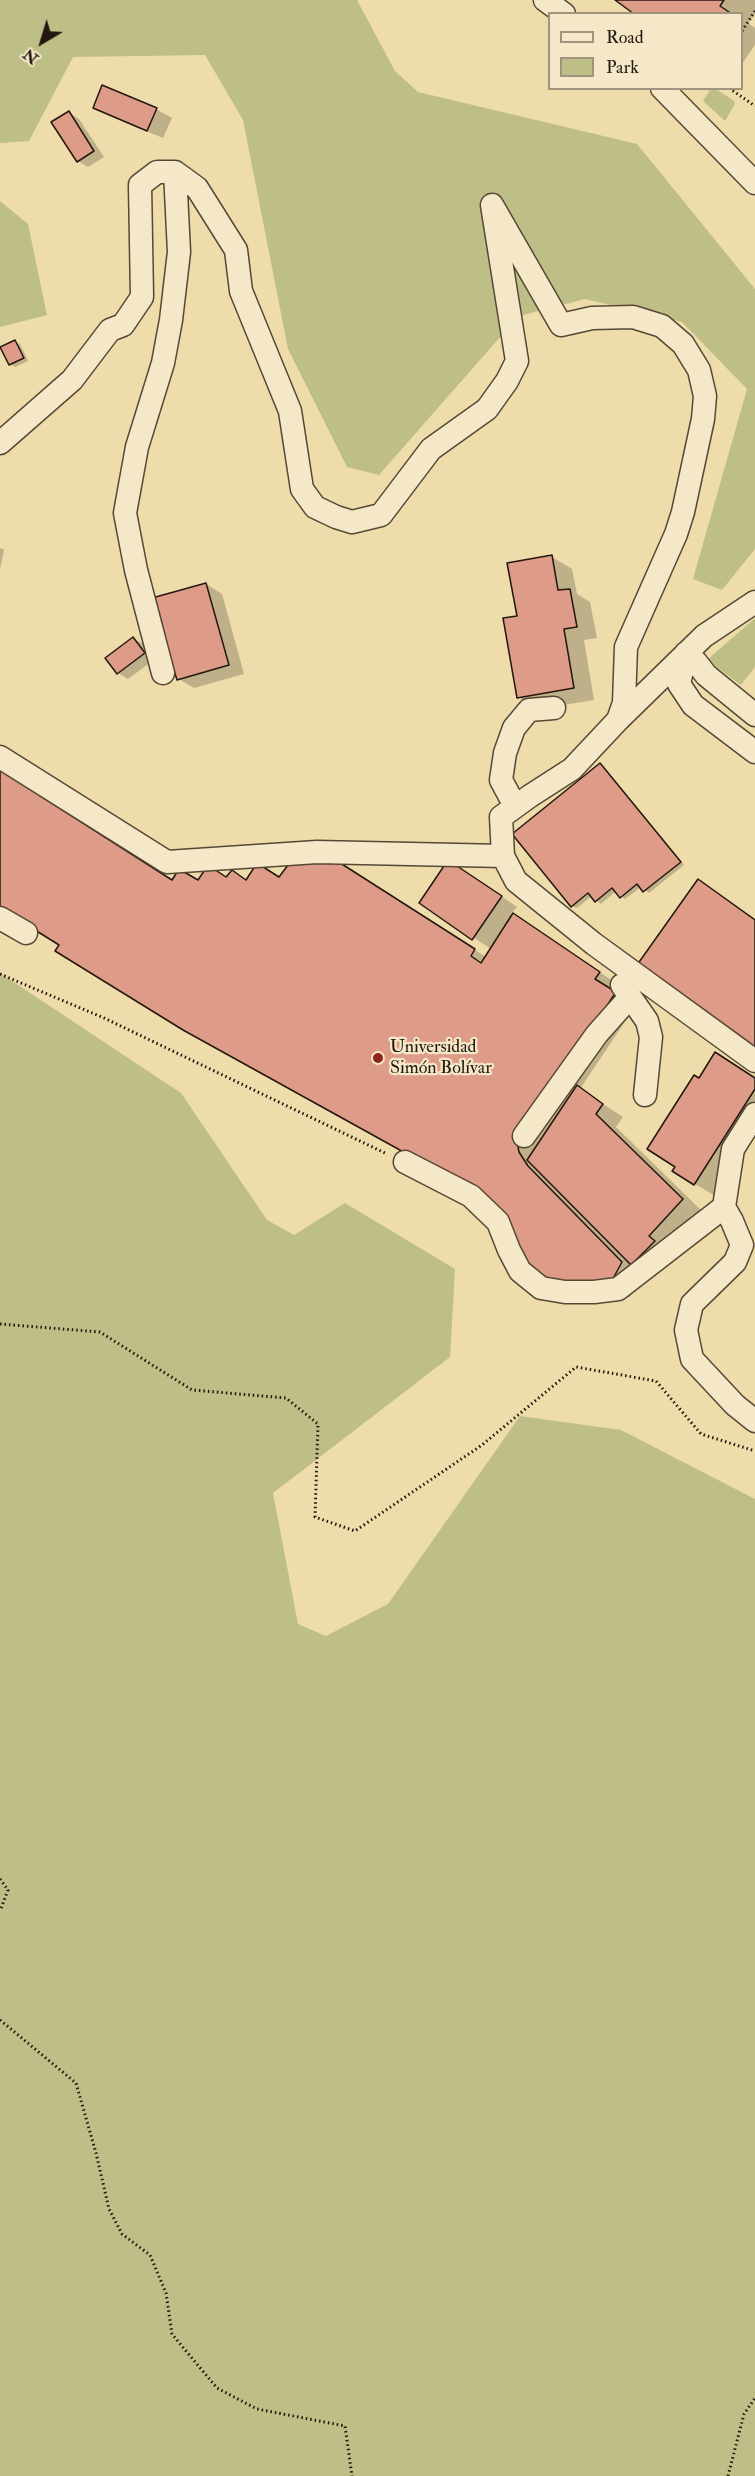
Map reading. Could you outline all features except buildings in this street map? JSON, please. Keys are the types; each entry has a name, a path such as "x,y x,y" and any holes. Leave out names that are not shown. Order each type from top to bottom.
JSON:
{"lane":[{"path":"545,0 561,12"},
{"path":"664,90 755,183"},
{"path":"0,443 72,380 110,330 123,325 133,312 142,297 140,184 157,172 175,172 197,188 236,250 241,291 290,411 302,489 315,507 336,517 352,522 381,515 431,449 487,409 518,361 492,205 561,325 592,318 633,317 662,326 682,344 699,370 705,396 703,419 683,512 676,534 626,647 624,703 618,720"},
{"path":"164,673 136,570 125,513 137,447 163,363 171,320 179,252 175,172"},
{"path":"755,602 704,636 685,660 618,720 572,769 501,817 503,856 516,881 594,944 755,1061"},
{"path":"685,660 696,662 706,675 755,715"},
{"path":"685,660 679,684 693,705 755,752"},
{"path":"515,807 501,780 505,753 514,728 529,710 554,708"},
{"path":"0,757 167,862 317,852 503,856"},
{"path":"0,918 26,933"},
{"path":"594,944 647,1021 651,1037 645,1095"},
{"path":"524,1136 597,1034 630,996"},
{"path":"755,1114 733,1149 724,1207 742,1245 735,1262 692,1304 686,1330 692,1359 735,1405 755,1421"},
{"path":"405,1162 471,1196 498,1221 509,1250 525,1276 541,1288 565,1292 594,1292 618,1288 724,1207"}],"path":[{"path":"743,28 755,11"},
{"path":"732,90 755,106"},
{"path":"0,974 104,1018 405,1162"},
{"path":"0,1324 100,1332 192,1390 286,1398 318,1424 315,1517 355,1531 482,1445 576,1368 656,1381 701,1434 755,1450"},
{"path":"0,1880 8,1890 0,1911"},
{"path":"0,2020 76,2083 109,2209 123,2234 150,2255 166,2293 172,2334 217,2388 256,2409 345,2426 352,2476"},
{"path":"728,2476 744,2414 755,2398"}],"green space":[{"path":"0,0 357,0 395,71 418,92 637,144 755,289 755,549 722,590 693,579 747,389 682,322 585,299 523,315 501,336 379,475 347,467 288,349 243,120 205,55 73,57 29,141 0,143"},
{"path":"710,90 718,90 735,104 725,121 703,101"},
{"path":"0,201 28,224 47,315 0,327"},
{"path":"755,618 755,667 741,685 707,660"},
{"path":"0,973 181,1093 267,1220 294,1235 345,1203 455,1269 450,1357 273,1493 298,1624 326,1636 388,1604 520,1416 621,1430 755,1499 755,2476 0,2476"}],"place":[{"name":"Universidad Simón Bolívar","path":"378,1058"}]}
